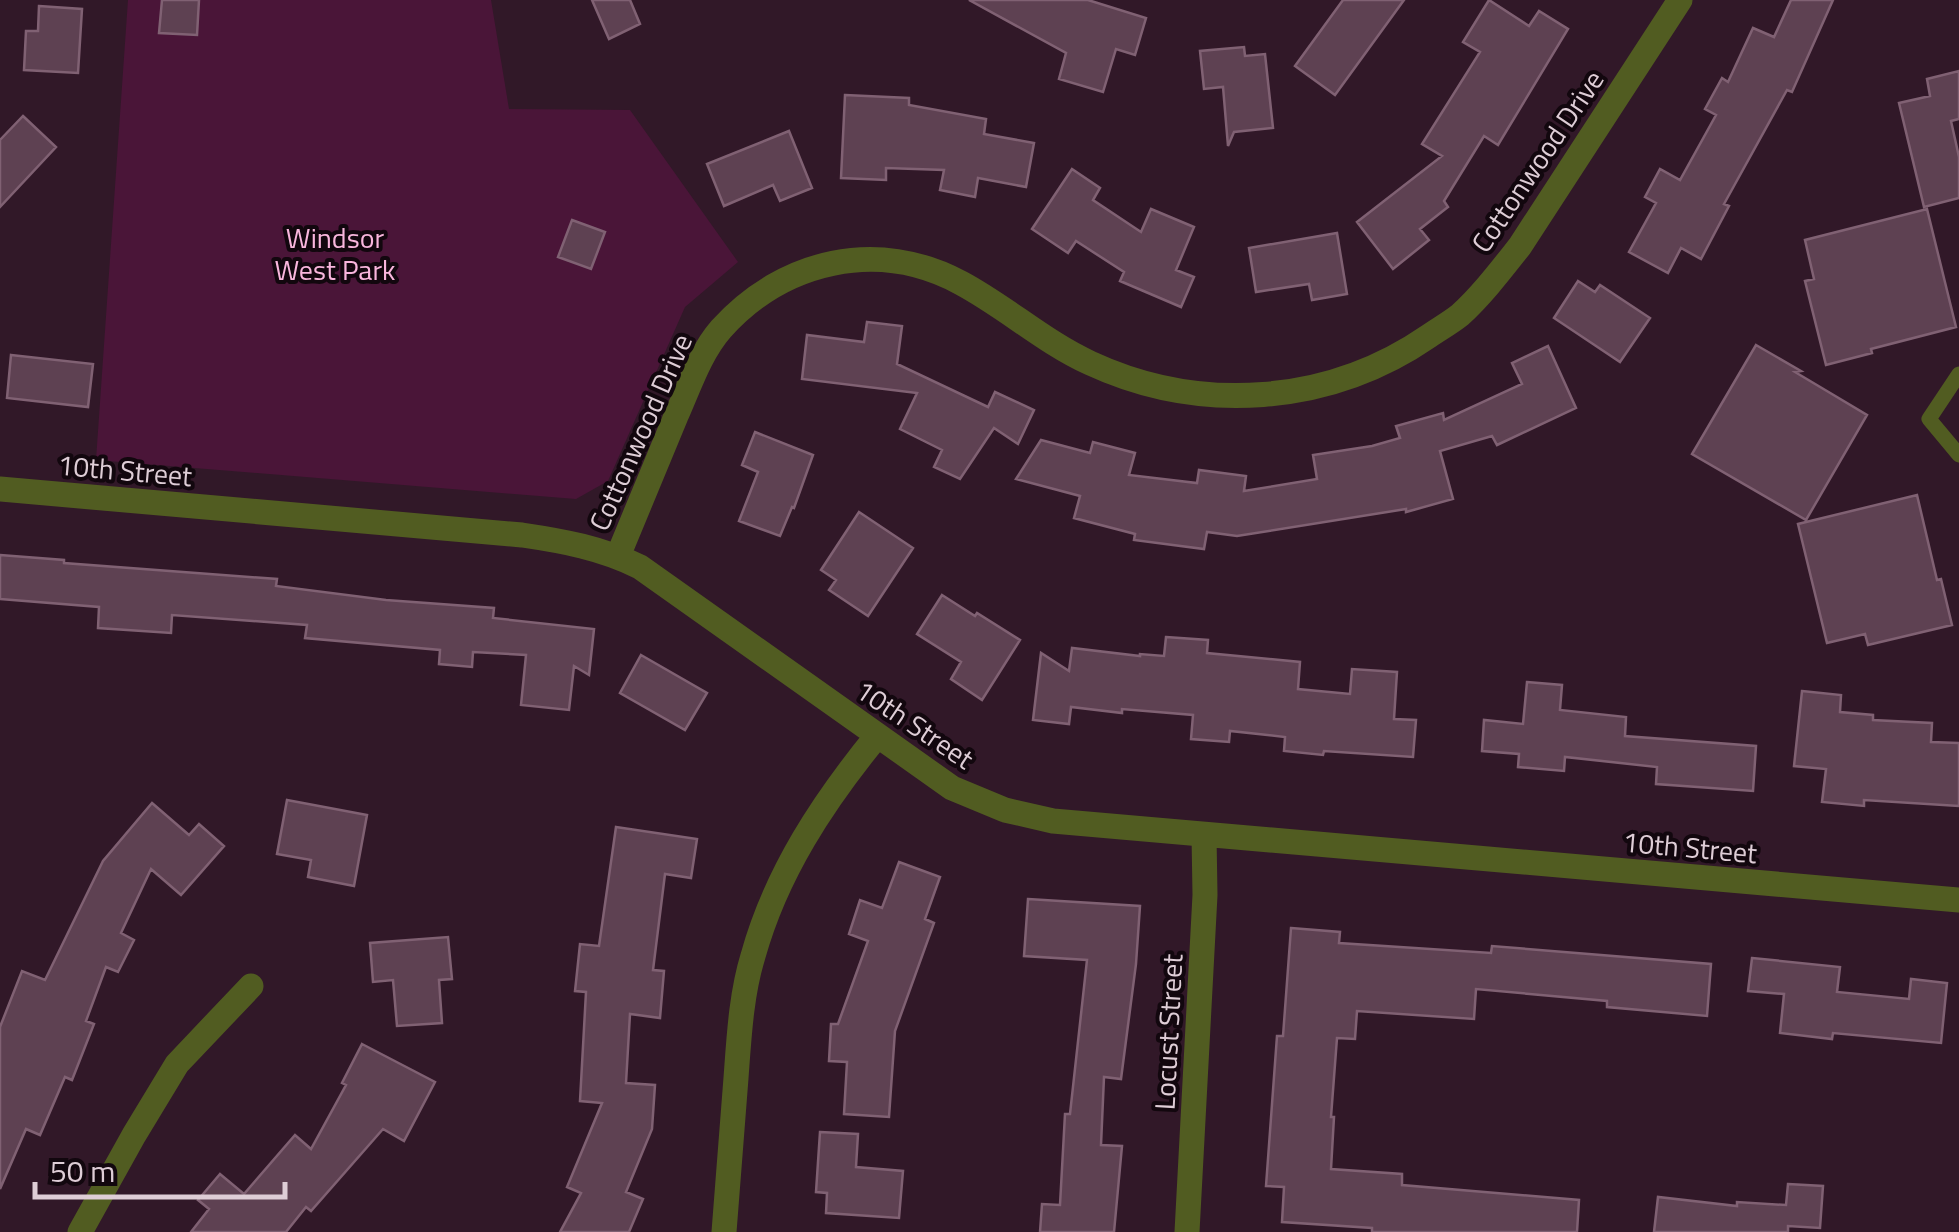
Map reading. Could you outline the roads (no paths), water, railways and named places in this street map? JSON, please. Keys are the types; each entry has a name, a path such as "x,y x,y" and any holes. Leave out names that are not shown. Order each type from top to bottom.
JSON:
{"street":[{"name":"Cottonwood Drive","path":"618,556 697,366 718,333 760,294 810,268 845,260 912,264 964,284 1088,363 1179,392 1249,396 1303,391 1389,361 1458,316 1500,273 1680,0"},
{"name":"10th Street","path":"0,489 522,535 618,556 640,567 952,788 1005,810 1053,820 1959,900"},
{"path":"724,1232 740,1023 764,919 808,830 838,782 876,736"},
{"name":"Locust Street","path":"1188,1232 1205,895 1204,834"},
{"path":"80,1232 177,1064 250,986"}],"lane":[{"path":"1959,374 1929,419 1959,455"}],"park label":[{"name":"Windsor West Park","path":"335,253"}]}
